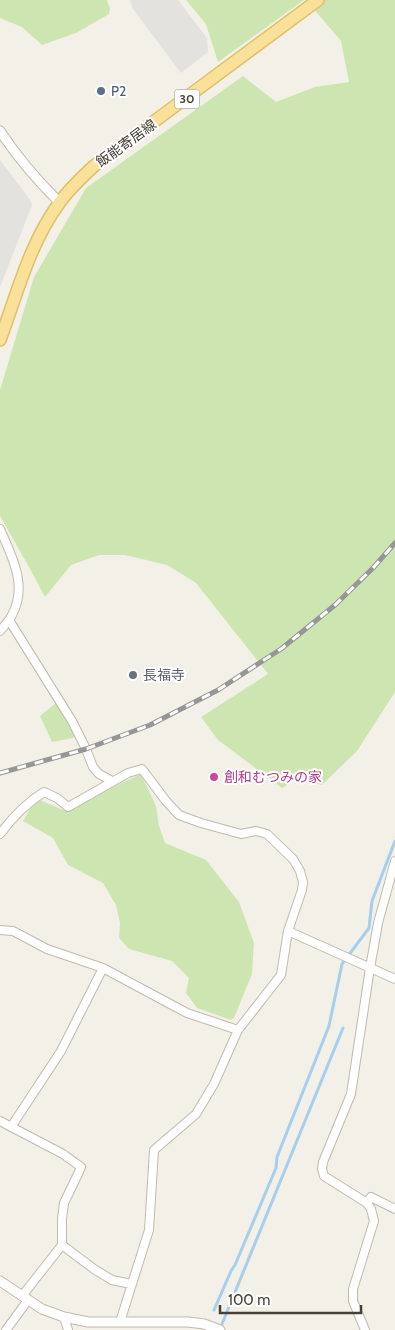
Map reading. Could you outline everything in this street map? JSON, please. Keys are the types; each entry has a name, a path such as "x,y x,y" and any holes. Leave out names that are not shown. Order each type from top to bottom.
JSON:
{"main road":[{"name":"飯能寄居線","path":"0,340 34,245 49,218 71,188 94,166 318,0"}],"street":[{"path":"0,131 28,169 60,202"},
{"path":"0,529 16,567 20,584 16,606 9,620 0,630"},
{"path":"9,620 72,721 93,767 99,774 112,781"},
{"path":"0,834 13,817 44,792 57,798 68,807 112,781 142,769 179,816 241,834 256,831 267,834 293,859 300,871 303,882 288,930 281,975 238,1030 214,1084 196,1114 154,1150 149,1230 120,1322"},
{"path":"365,1330 354,1301 353,1289 374,1221 367,1203 329,1180 324,1176 322,1169 323,1162 351,1094 378,923 395,861"},
{"path":"0,930 13,931 47,950 104,968 187,1013 238,1030"},
{"path":"288,930 395,979"},
{"path":"11,1127 61,1051 104,968"},
{"path":"0,1121 63,1154 81,1166 64,1203 62,1245 25,1298 6,1330"},
{"path":"367,1203 371,1197 395,1208"},
{"path":"62,1245 112,1280 132,1284"},
{"path":"0,1281 42,1309 64,1318 88,1322 188,1322 204,1324 220,1330"},
{"path":"64,1318 68,1330"}],"green space":[{"path":"0,0 107,0 110,9 109,14 76,33 42,45 22,27 0,18"},
{"path":"186,0 304,0 218,62 206,24"},
{"path":"306,0 395,0 395,692 357,751 322,785 298,779 282,788 218,740 201,717 268,674 196,583 167,565 125,555 99,555 71,565 45,597 0,516 0,390 34,277 86,188 243,76 276,102 315,87 349,82 341,41"},
{"path":"56,703 75,734 73,738 52,742 40,716"},
{"path":"141,774 156,806 159,826 165,843 206,860 239,902 254,943 252,974 234,1018 231,1020 197,1008 186,993 189,978 172,961 129,949 119,938 120,923 116,905 103,883 68,865 53,838 23,821 30,809 40,800 63,810"}],"shaded area":[{"path":"130,0 178,0 207,38 208,52 181,73 133,9"},
{"path":"0,160 31,201 32,205 0,287"}],"waterway":[{"path":"214,1310 276,1168 277,1157 329,1026 342,964 369,928 372,901 395,841"},
{"path":"222,1324 343,1028"}],"railway":[{"path":"0,773 86,749 150,725 218,690 281,649 335,605 373,568 395,543"}],"place":[{"name":"P2","path":"101,91"},
{"name":"長福寺","path":"133,675"},
{"name":"創和むつみの家","path":"214,777"}]}
